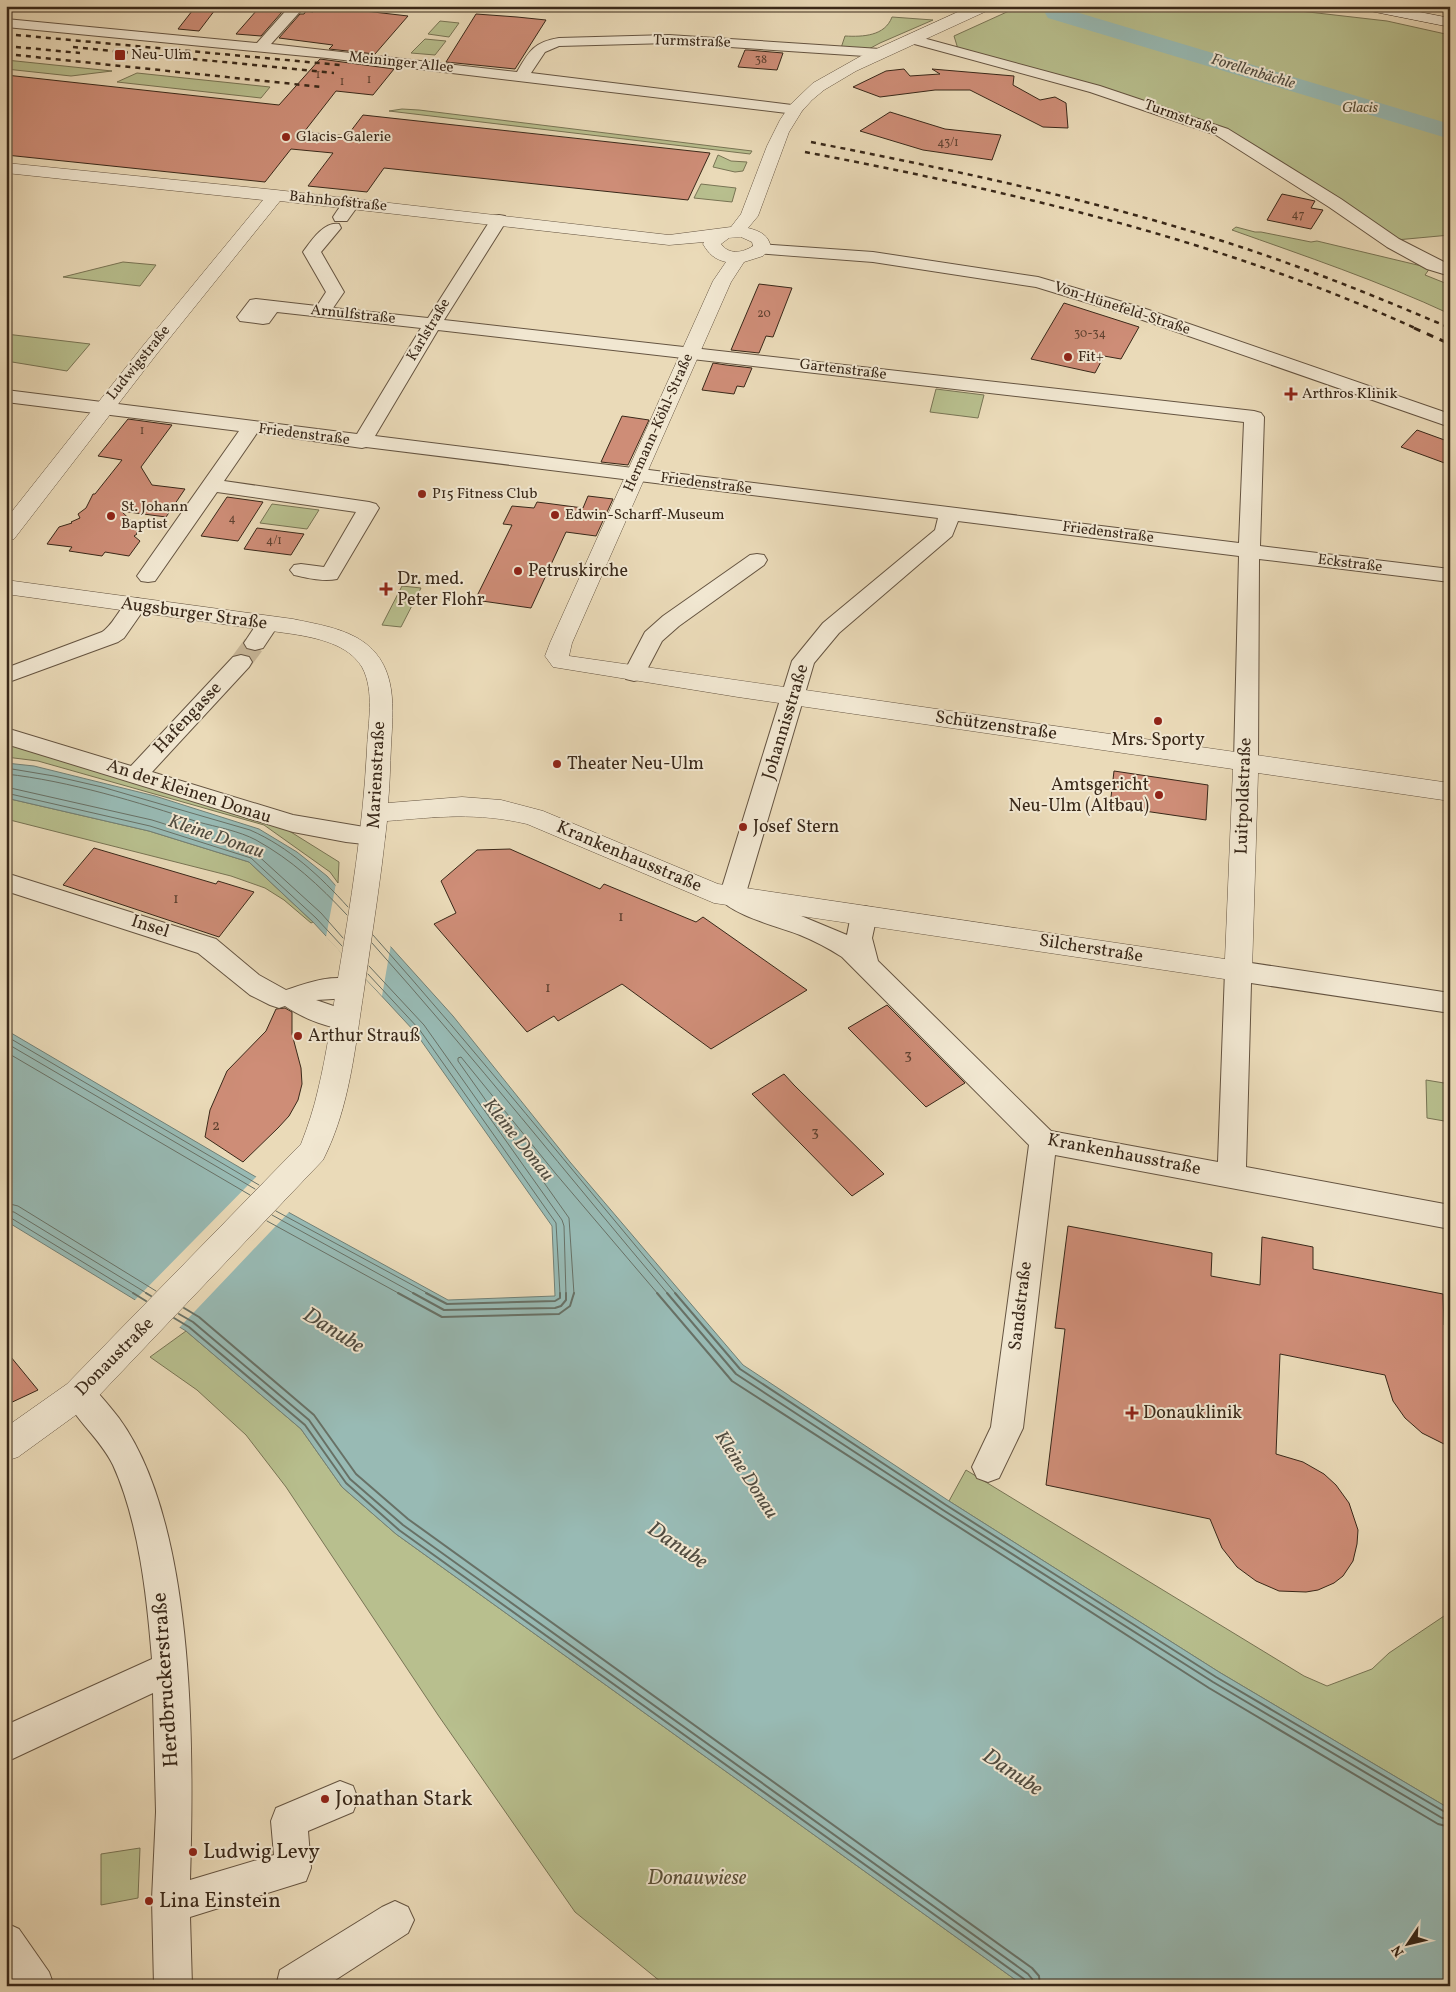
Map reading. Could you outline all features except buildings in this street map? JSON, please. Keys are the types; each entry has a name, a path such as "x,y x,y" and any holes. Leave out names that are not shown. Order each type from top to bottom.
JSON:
{"street":[{"path":"260,48 298,6"},
{"path":"725,250 745,227 781,135 795,108 809,95 837,76 880,53 986,6"},
{"path":"1365,6 1450,22"},
{"path":"32,25 46,11"},
{"name":"Meininger Allee","path":"6,23 521,76 795,108"},
{"name":"Turmstraße","path":"521,76 541,47 559,42 669,39 880,53"},
{"name":"Turmstraße","path":"912,39 1095,89 1222,132 1335,203 1394,243 1433,265 1450,271"},
{"name":"Bahnhofstraße","path":"6,168 276,196 342,216 499,220 669,240 686,246 725,250"},
{"name":"Ludwigstraße","path":"6,534 103,409 276,196"},
{"path":"322,311 335,292 312,252 342,216"},
{"name":"Karlstraße","path":"362,442 433,324 499,220"},
{"path":"725,250 753,254 761,248 759,238 745,227"},
{"name":"Von-Hünefeld-Straße","path":"761,248 873,257 1038,282 1137,312 1450,421"},
{"name":"Hermann-Köhl-Straße","path":"560,646 722,281 732,270 725,250"},
{"name":"Arnulfstraße","path":"272,306 433,324"},
{"name":"Gartenstraße","path":"433,324 1254,416"},
{"name":"Friedenstraße","path":"6,396 635,476 947,523 1250,551"},
{"name":"Luitpoldstraße","path":"1232,1176 1246,761 1250,489 1254,416"},
{"path":"148,576 251,428"},
{"path":"212,485 369,508 330,574 301,570"},
{"name":"Johannisstraße","path":"732,897 803,661 831,628 947,523"},
{"name":"Eckstraße","path":"1250,551 1450,576"},
{"path":"634,674 653,637 671,621 757,560"},
{"name":"Augsburger Straße","path":"6,587 136,605 261,633 330,635 344,640 363,654 372,664"},
{"path":"6,676 110,637 116,633 136,605"},
{"name":"Schützenstraße","path":"560,646 557,656 563,663 1450,792"},
{"name":"Hafengasse","path":"136,774 241,662"},
{"name":"Marienstraße","path":"345,1020 375,824 380,738 380,691 372,664"},
{"name":"An der kleinen Donau","path":"6,736 136,774 270,819 350,835 375,824"},
{"name":"Krankenhausstraße","path":"375,824 462,806 484,806 517,812 620,852 714,893 732,897 747,906 835,941 851,950 1043,1141 1450,1217"},
{"name":"Insel","path":"6,882 207,946 224,958 250,983 266,994 279,998"},
{"name":"Silcherstraße","path":"732,897 1450,1003"},
{"name":"Krankenhausstraße","path":"864,915 859,938 861,953 866,965"},
{"path":"345,1020 310,1009 292,998 351,981"},
{"name":"Donaustraße","path":"6,1446 79,1394 214,1256 313,1151 323,1128 336,1079 345,1020"},
{"name":"Sandstraße","path":"988,1467 1007,1428 1043,1141"},
{"name":"Herdbruckerstraße","path":"79,1394 110,1430 127,1460 152,1536 166,1624 170,1675 174,1812 171,1904 173,1986"},
{"path":"6,1744 150,1676 170,1675"},
{"path":"171,1904 293,1868 290,1821 340,1799"},
{"path":"293,1985 395,1920"},
{"path":"6,1942 35,1986"}],"green space":[{"name":"Glacis","path":"1020,6 1256,6 1387,21 1450,35 1450,235 1396,240 1229,132 1116,92 958,49 954,36"},
{"path":"892,17 933,20 865,51 841,48 845,36 859,36 879,32 889,23"},
{"path":"440,21 459,23 449,37 428,34"},
{"path":"425,39 446,41 435,55 411,53"},
{"path":"6,60 112,71 71,76 6,69"},
{"path":"137,73 270,87 261,98 117,82"},
{"path":"402,109 752,151 750,154 389,111"},
{"path":"718,155 731,161 747,162 743,171 735,172 713,167"},
{"path":"701,184 736,188 732,202 694,198"},
{"path":"1236,227 1311,242 1317,241 1430,268 1425,275 1450,285 1450,314 1369,280 1232,230"},
{"path":"123,262 156,265 140,286 63,277"},
{"path":"6,334 90,344 67,371 6,361"},
{"path":"936,389 984,395 978,418 930,412"},
{"path":"272,504 319,510 307,529 260,523"},
{"path":"402,586 421,588 401,627 382,625"},
{"path":"6,736 270,819 339,862 338,883 330,872 264,825 38,761 6,757"},
{"path":"6,798 149,831 249,862 313,922 311,923 284,900 265,888 231,876 6,819"},
{"path":"1426,1080 1450,1084 1450,1122 1427,1118"},
{"name":"Donauwiese","path":"186,1331 301,1429 342,1487 396,1534 1024,1986 666,1986 575,1912 438,1715 286,1487 246,1435 197,1390 150,1357"},
{"path":"966,1470 1304,1676 1327,1686 1372,1669 1389,1653 1450,1612 1450,1809 1219,1672 949,1501"},
{"path":"140,1848 138,1898 101,1905 101,1854"}],"water":[{"path":"6,763 34,766 155,796 259,829 297,852 327,876 453,1016 570,1162 743,1365 949,1501 1219,1672 1450,1809 1450,1986 1024,1986 396,1534 342,1487 301,1429 186,1331 6,1221 6,1030 278,1190 268,1201 448,1300 555,1296 552,1226 415,1032 313,922 249,862 149,831 6,798"}],"pier":[{"path":"336,883 391,944 382,996 326,937"},
{"path":"258,1175 280,1188 272,1200 291,1210 178,1329 133,1302"}],"waterway":[{"name":"Forellenbächle","path":"1056,13 1450,132"}],"tunnel":[{"path":"241,662 255,643"}],"railway":[{"path":"6,34 340,65"},
{"path":"6,46 80,53"},
{"path":"73,47 334,73"},
{"path":"6,54 322,87"},
{"path":"811,142 1015,185 1166,224 1305,269 1450,328"},
{"path":"805,152 883,167 1039,202 1193,244 1343,297 1417,329"},
{"path":"1414,328 1450,344"}],"place":[{"name":"Neu-Ulm","path":"120,55"},
{"name":"Glacis-Galerie","path":"286,137"},
{"name":"Fit+","path":"1068,357"},
{"name":"Arthros Klinik","path":"1291,394"},
{"name":"P15 Fitness Club","path":"422,494"},
{"name":"Edwin-Scharff-Museum","path":"555,515"},
{"name":"St. Johann Baptist","path":"111,516"},
{"name":"Petruskirche","path":"518,571"},
{"name":"Dr. med. Peter Flohr","path":"386,589"},
{"name":"Mrs. Sporty","path":"1158,721"},
{"name":"Theater Neu-Ulm","path":"557,764"},
{"name":"Amtsgericht Neu-Ulm (Altbau)","path":"1159,795"},
{"name":"Josef Stern","path":"743,827"},
{"name":"Arthur Strauß","path":"298,1036"},
{"name":"Donauklinik","path":"1132,1413"},
{"name":"Jonathan Stark","path":"325,1799"},
{"name":"Ludwig Levy","path":"193,1852"},
{"name":"Lina Einstein","path":"149,1901"}],"water label":[{"name":"Kleine Donau","path":"216,837"},
{"name":"Kleine Donau","path":"518,1140"},
{"name":"Danube","path":"333,1331"},
{"name":"Kleine Donau","path":"746,1475"},
{"name":"Danube","path":"677,1546"},
{"name":"Danube","path":"1012,1773"}]}
